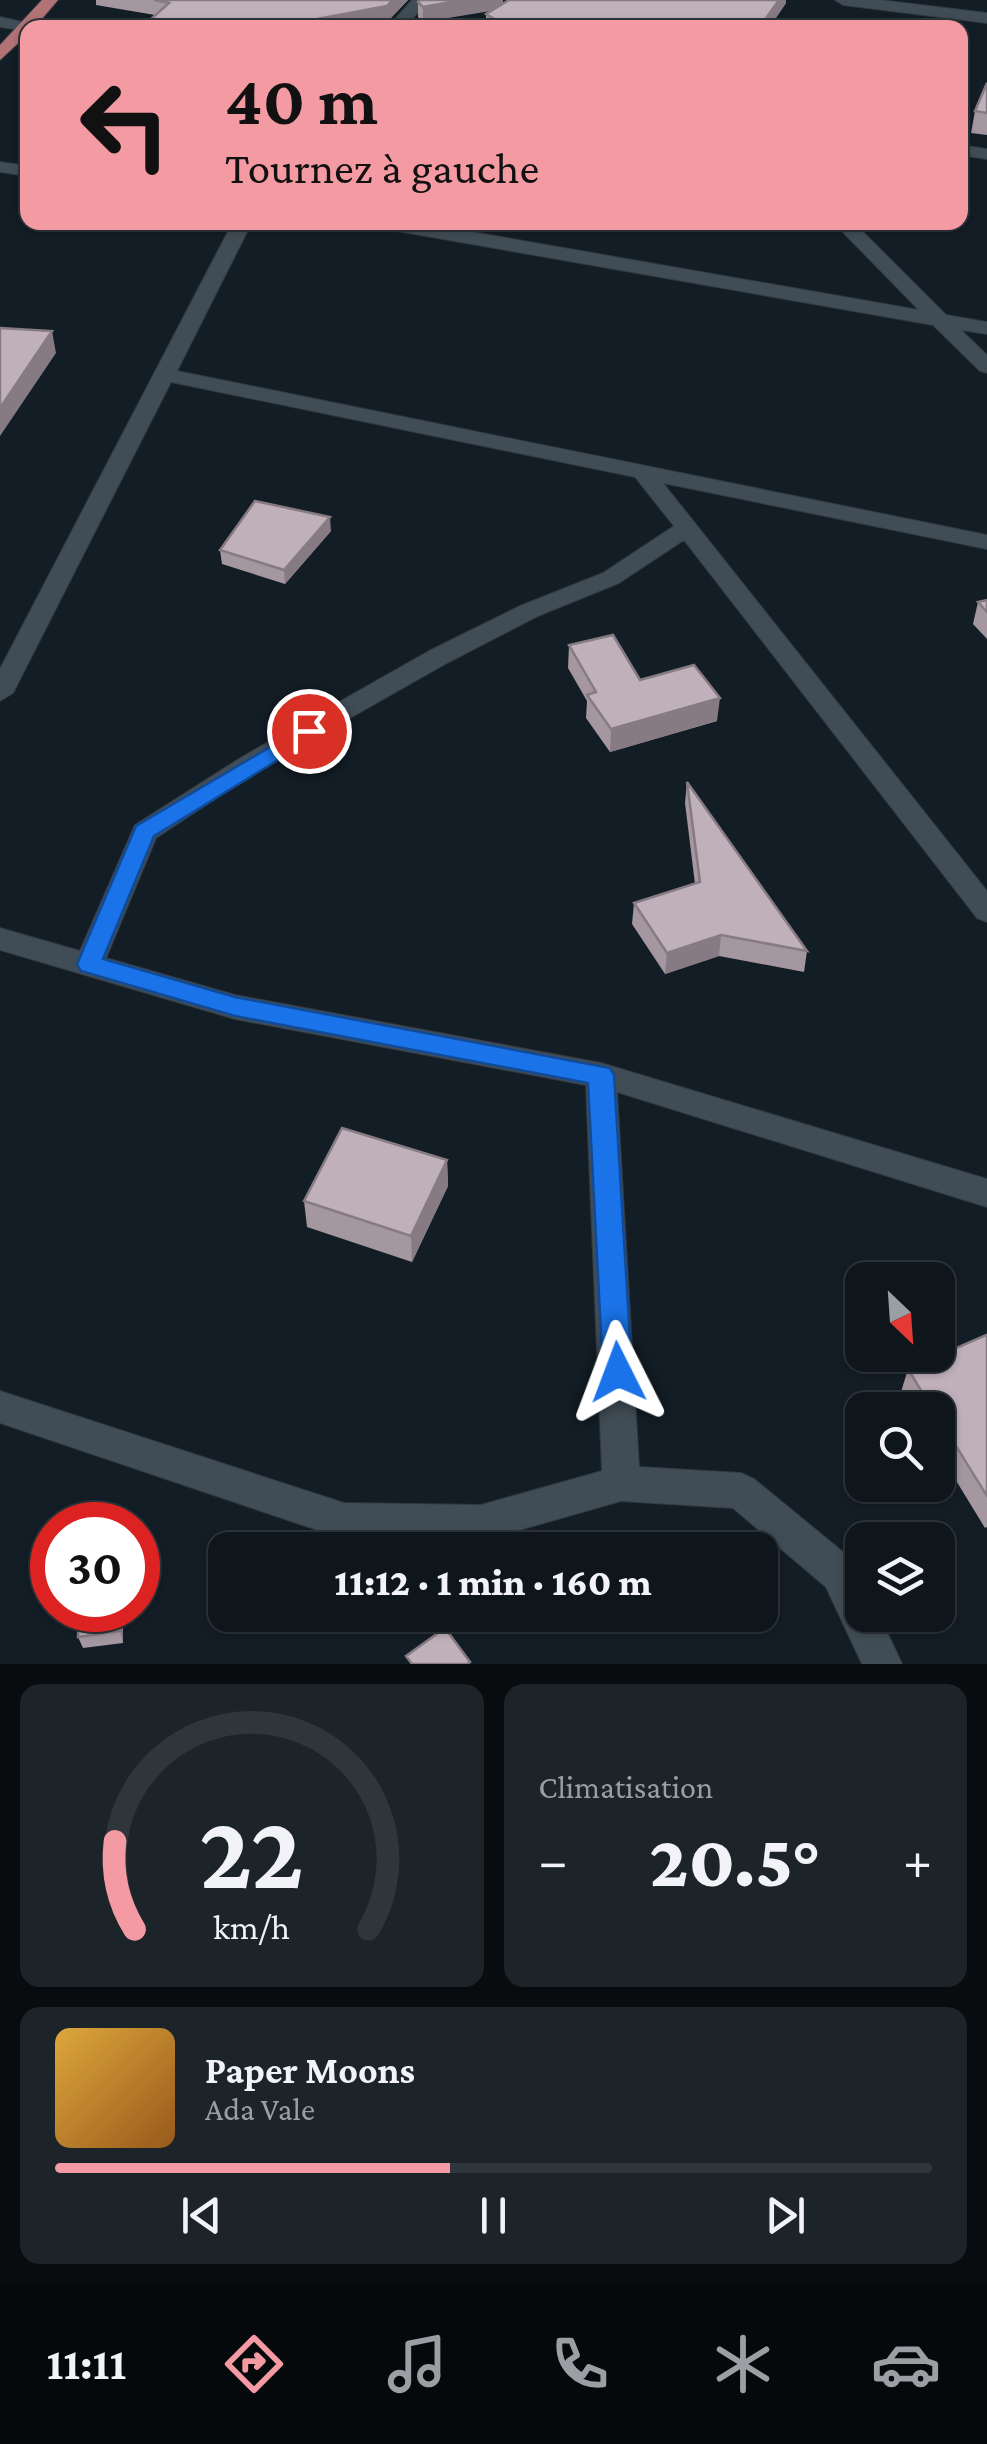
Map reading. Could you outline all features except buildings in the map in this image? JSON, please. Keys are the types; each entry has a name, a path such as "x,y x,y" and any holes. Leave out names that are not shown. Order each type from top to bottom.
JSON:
{"main road":[{"path":"30,20 50,0"},
{"path":"0,55 20,31"}],"street":[{"path":"402,20 421,0"},
{"path":"843,0 987,18"},
{"path":"0,693 239,230"},
{"path":"426,230 987,328"},
{"path":"850,230 987,367"},
{"path":"167,375 987,542"},
{"path":"643,472 987,911"},
{"path":"89,964 144,832 251,763 438,657 529,611 612,578 687,528"},
{"path":"0,938 235,1007 601,1075 987,1194"},
{"path":"601,1075 622,1483"},
{"path":"0,1408 344,1522 481,1522 622,1483 741,1491 840,1574 882,1664"}],"route":[{"path":"309,731 144,832 89,964 235,1007 601,1075 618,1372"}]}
